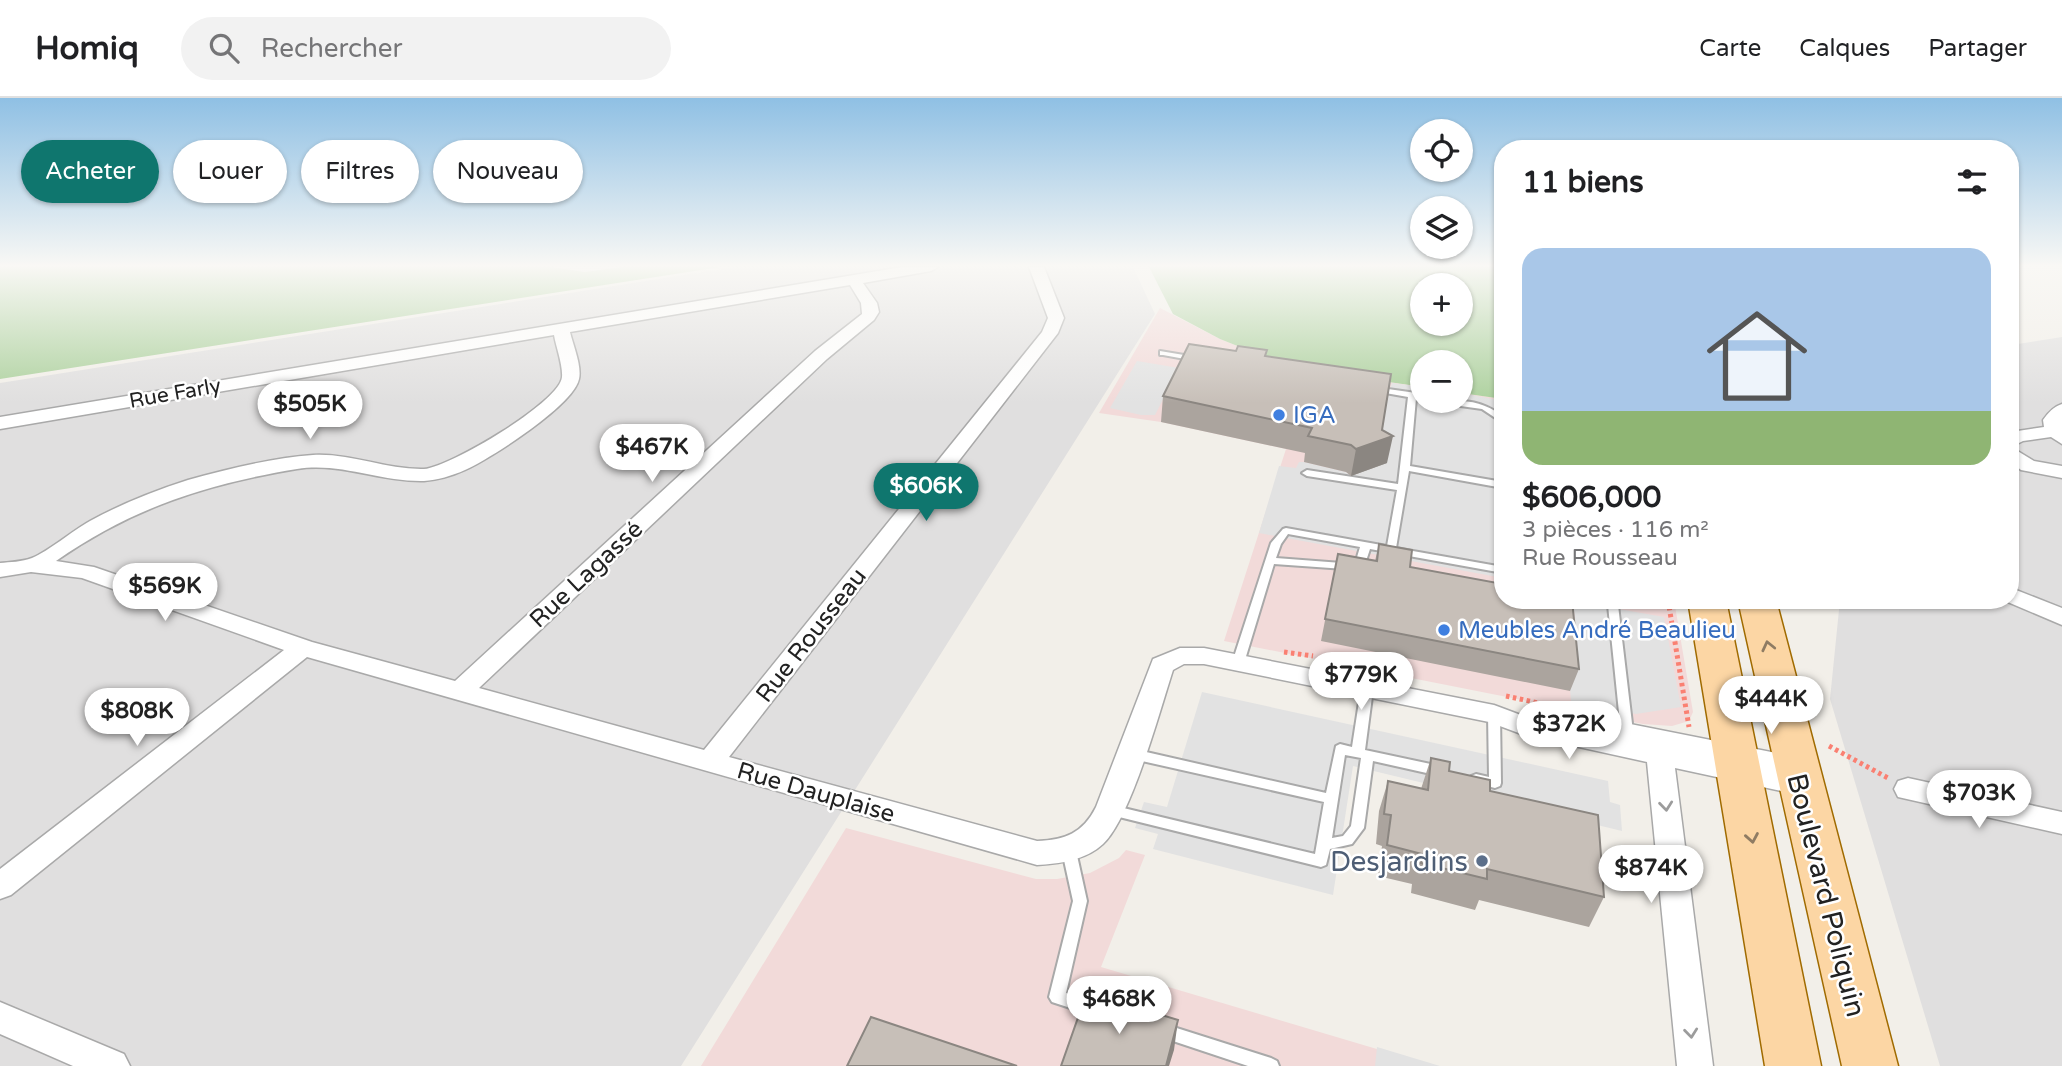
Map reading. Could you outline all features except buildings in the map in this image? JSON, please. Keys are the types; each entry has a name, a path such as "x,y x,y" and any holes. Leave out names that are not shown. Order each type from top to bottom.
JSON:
{"main road":[{"path":"1709,609 1793,1066"},
{"name":"Boulevard Poliquin","path":"1760,609 1809,765 1870,1066"}],"street":[{"name":"Rue Farly","path":"0,423 664,312"},
{"name":"Rue Lagassé","path":"460,692 821,355 871,312"},
{"name":"Rue Rousseau","path":"710,762 1049,332 1056,318 1054,312"},
{"path":"35,566 85,530 137,504 207,479 313,461 364,464 411,474 435,473 460,465 480,455 565,392 570,377 561,329"},
{"path":"2019,436 2058,435 2052,420 2062,410"},
{"path":"2019,459 2028,466 2062,472"},
{"name":"Rue Dauplaise","path":"0,570 35,566 86,572 303,648 1037,853 1069,851"},
{"path":"2019,598 2062,617"},
{"path":"0,886 303,648"},
{"path":"1069,851 1095,835 1110,809 1162,665 1180,656 1204,656 1494,714 1524,726 1739,762 1809,765"},
{"path":"1494,714 1524,711 1627,732 1659,747"},
{"path":"1659,747 1695,1066"},
{"path":"1908,789 2062,823"},
{"path":"0,1018 112,1066"}],"lane":[{"path":"1163,353 1202,360"},
{"path":"1372,388 1410,395"},
{"path":"1473,405 1484,407 1494,414"},
{"path":"1391,550 1405,468 1410,413"},
{"path":"1405,468 1494,483"},
{"path":"1307,473 1402,488"},
{"path":"1238,663 1276,543 1286,531 1494,568"},
{"path":"1270,561 1359,567 1366,546"},
{"path":"1613,609 1627,732"},
{"path":"1324,845 1347,839 1357,828 1367,689"},
{"path":"1110,809 1321,861 1340,749 1494,783 1494,714"},
{"path":"1131,753 1332,799"},
{"path":"1069,851 1080,901 1057,997 1108,1013"},
{"path":"1145,1025 1271,1066"}],"path":[{"path":"1669,609 1689,728"},
{"path":"1809,765 1908,789"}],"shaded area":[{"path":"448,312 1155,314 681,1066 0,1066 0,383"},
{"path":"1158,312 1168,312 1220,339 1293,368 1410,385 1410,413 1473,413 1473,395 1494,398 1494,609 1676,609 1693,712 1689,721 1672,726 1643,724 1224,641 1286,449 1161,422 1099,413"},
{"path":"2062,337 2062,1066 1940,1066 1830,699 1839,609 2019,609 2019,344"},
{"path":"1137,361 1179,368 1155,415 1141,415 1110,408"},
{"path":"1392,383 1410,385 1410,413 1473,413 1473,395 1494,399 1494,576 1259,533 1279,466 1296,468 1299,462 1304,462 1346,472 1351,476 1376,456 1386,400"},
{"path":"1574,609 1618,609 1664,617 1681,707 1636,714 1571,701 1564,618 1575,620"},
{"path":"1202,692 1608,781 1610,802 1620,805 1622,831 1353,766 1333,895 1153,849 1158,834 1135,828 1144,802 1167,807"},
{"path":"846,828 1036,879 1057,879 1090,873 1119,858 1126,850 1145,855 1101,967 1434,1066 701,1066"},
{"path":"1377,1047 1440,1066 1375,1066"}],"green space":[{"path":"0,312 430,312 0,379"},
{"path":"1172,312 1410,312 1410,336 1473,336 1473,312 1494,312 1494,398 1473,395 1473,350 1410,350 1410,385 1293,368 1220,339"}],"place":[{"name":"IGA","path":"1279,415"},
{"name":"Meubles André Beaulieu","path":"1444,630"},
{"name":"Desjardins","path":"1482,861"}]}
